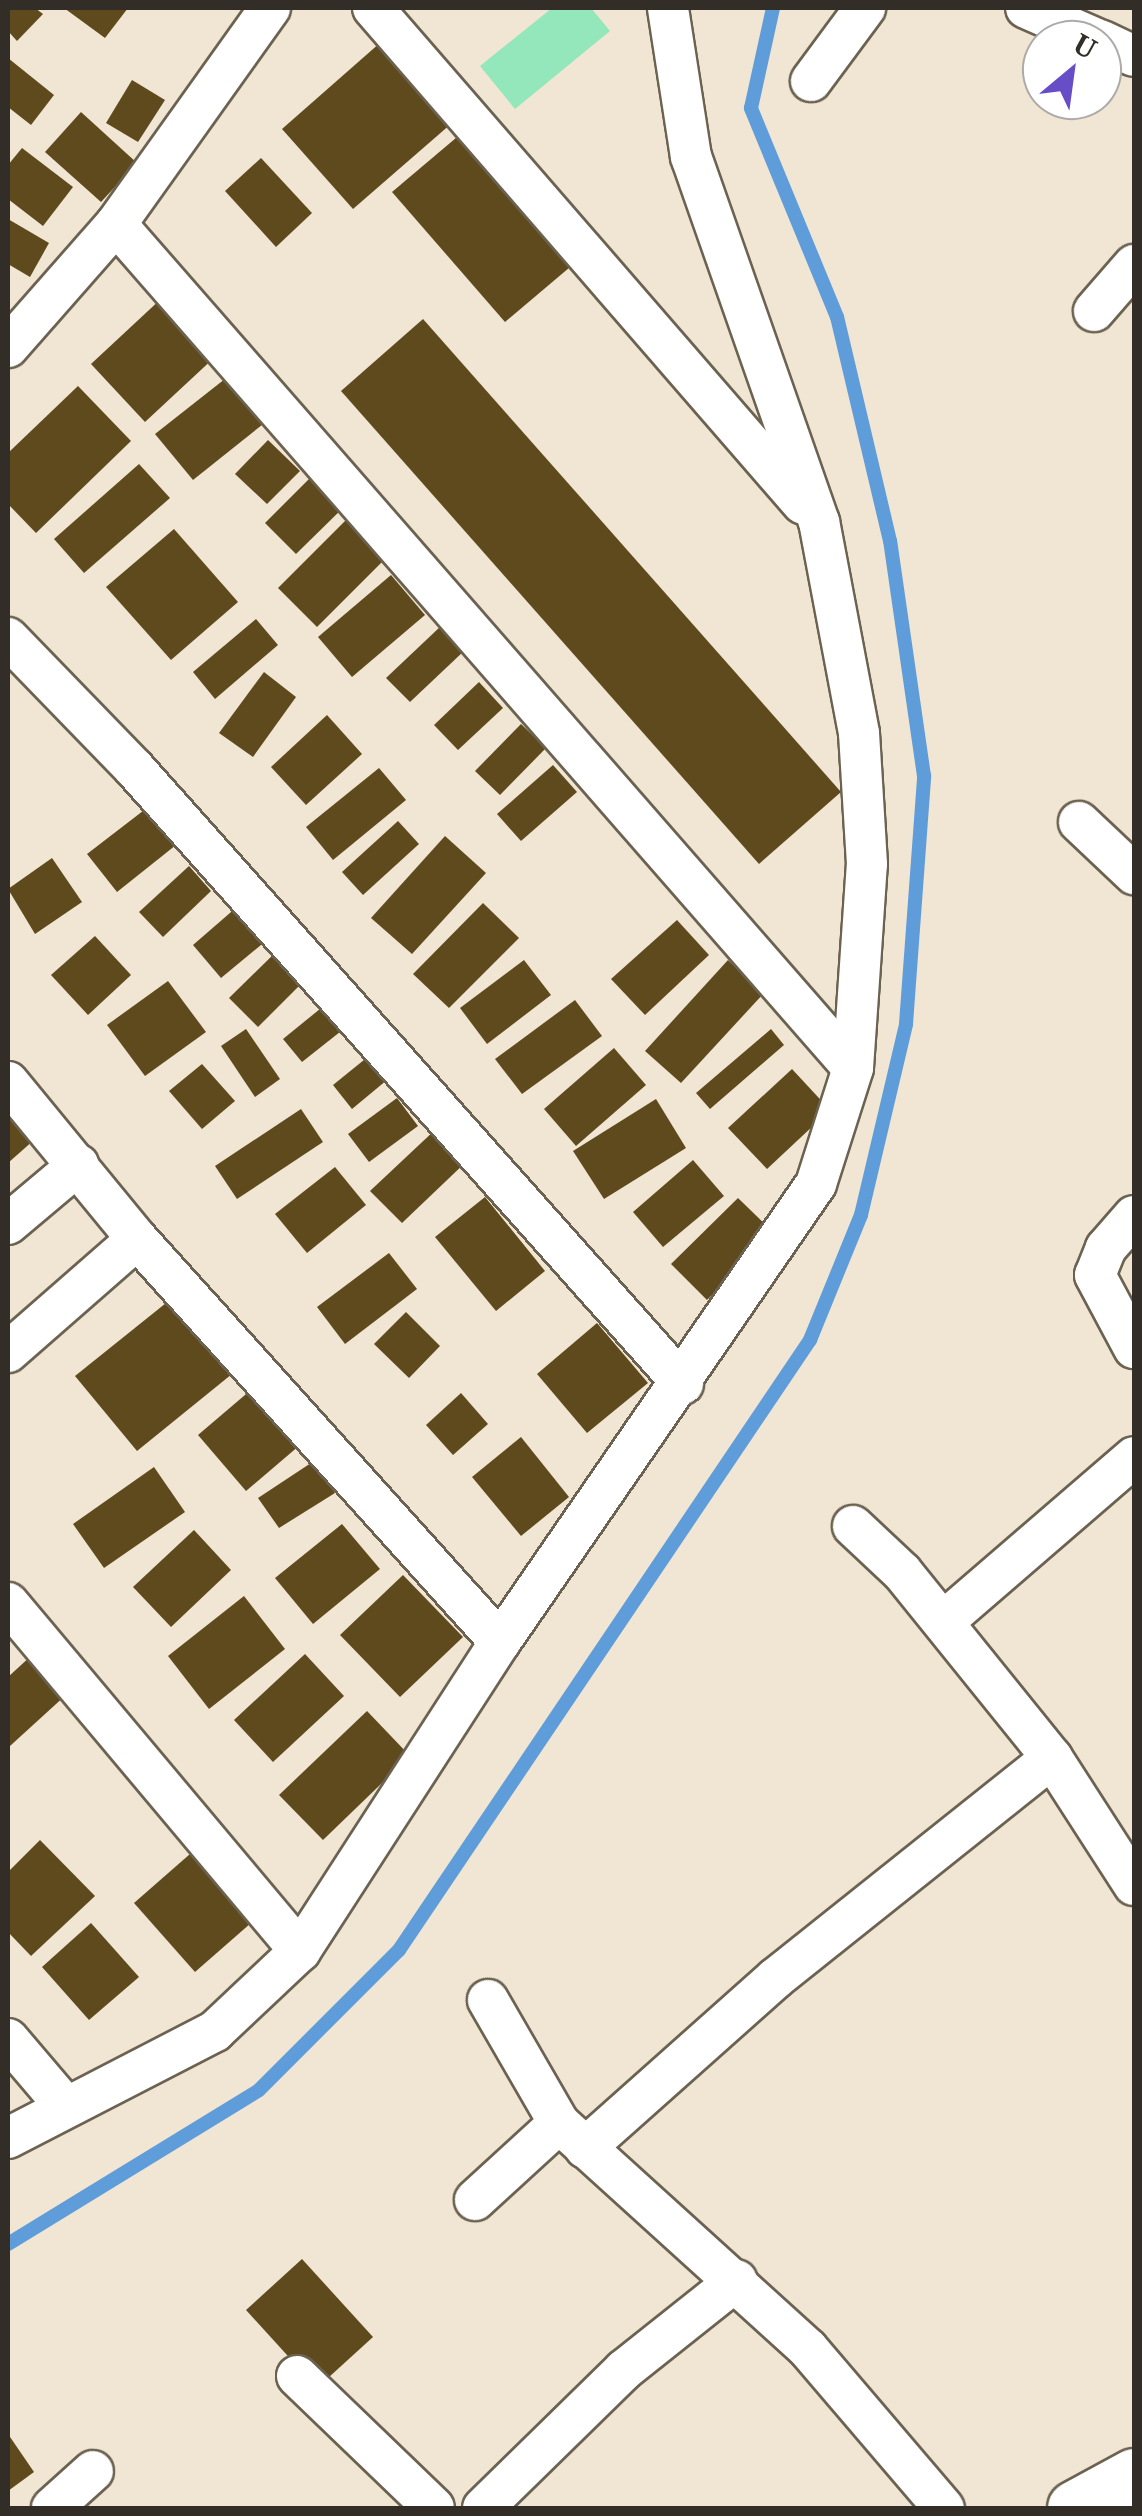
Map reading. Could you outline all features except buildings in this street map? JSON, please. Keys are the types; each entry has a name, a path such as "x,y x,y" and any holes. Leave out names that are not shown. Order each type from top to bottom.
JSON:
{"street":[{"path":"8,347 116,224 270,8"},
{"path":"374,8 818,522"},
{"path":"8,2138 216,2031 300,1951 500,1642 684,1384 816,1184 853,1068 867,864 859,733 818,522 691,157 668,8"},
{"path":"811,81 865,8"},
{"path":"1026,8 1053,20"},
{"path":"116,224 853,1068"},
{"path":"1094,311 1134,265"},
{"path":"8,638 134,768 684,1384"},
{"path":"1079,822 1134,874"},
{"path":"8,1082 136,1239 500,1642"},
{"path":"8,1224 78,1165"},
{"path":"1134,1216 1106,1248 1095,1275 1134,1348"},
{"path":"8,1352 136,1239"},
{"path":"943,1622 1134,1457"},
{"path":"853,1526 943,1622 1052,1758 1134,1884"},
{"path":"8,1603 300,1951"},
{"path":"476,2200 572,2136 1052,1758"},
{"path":"488,2000 572,2136 808,2349 944,2508"},
{"path":"8,2038 66,2106"},
{"path":"483,2508 624,2370 736,2280"},
{"path":"297,2376 434,2508"},
{"path":"52,2508 93,2470"},
{"path":"1074,2508 1134,2476"}],"green space":[{"path":"552,8 591,8 610,31 515,109 480,66"}],"waterway":[{"path":"8,2244 259,2090 399,1950 810,1340 861,1215 906,1024 924,776 890,541 837,317 751,108 773,8"}]}
